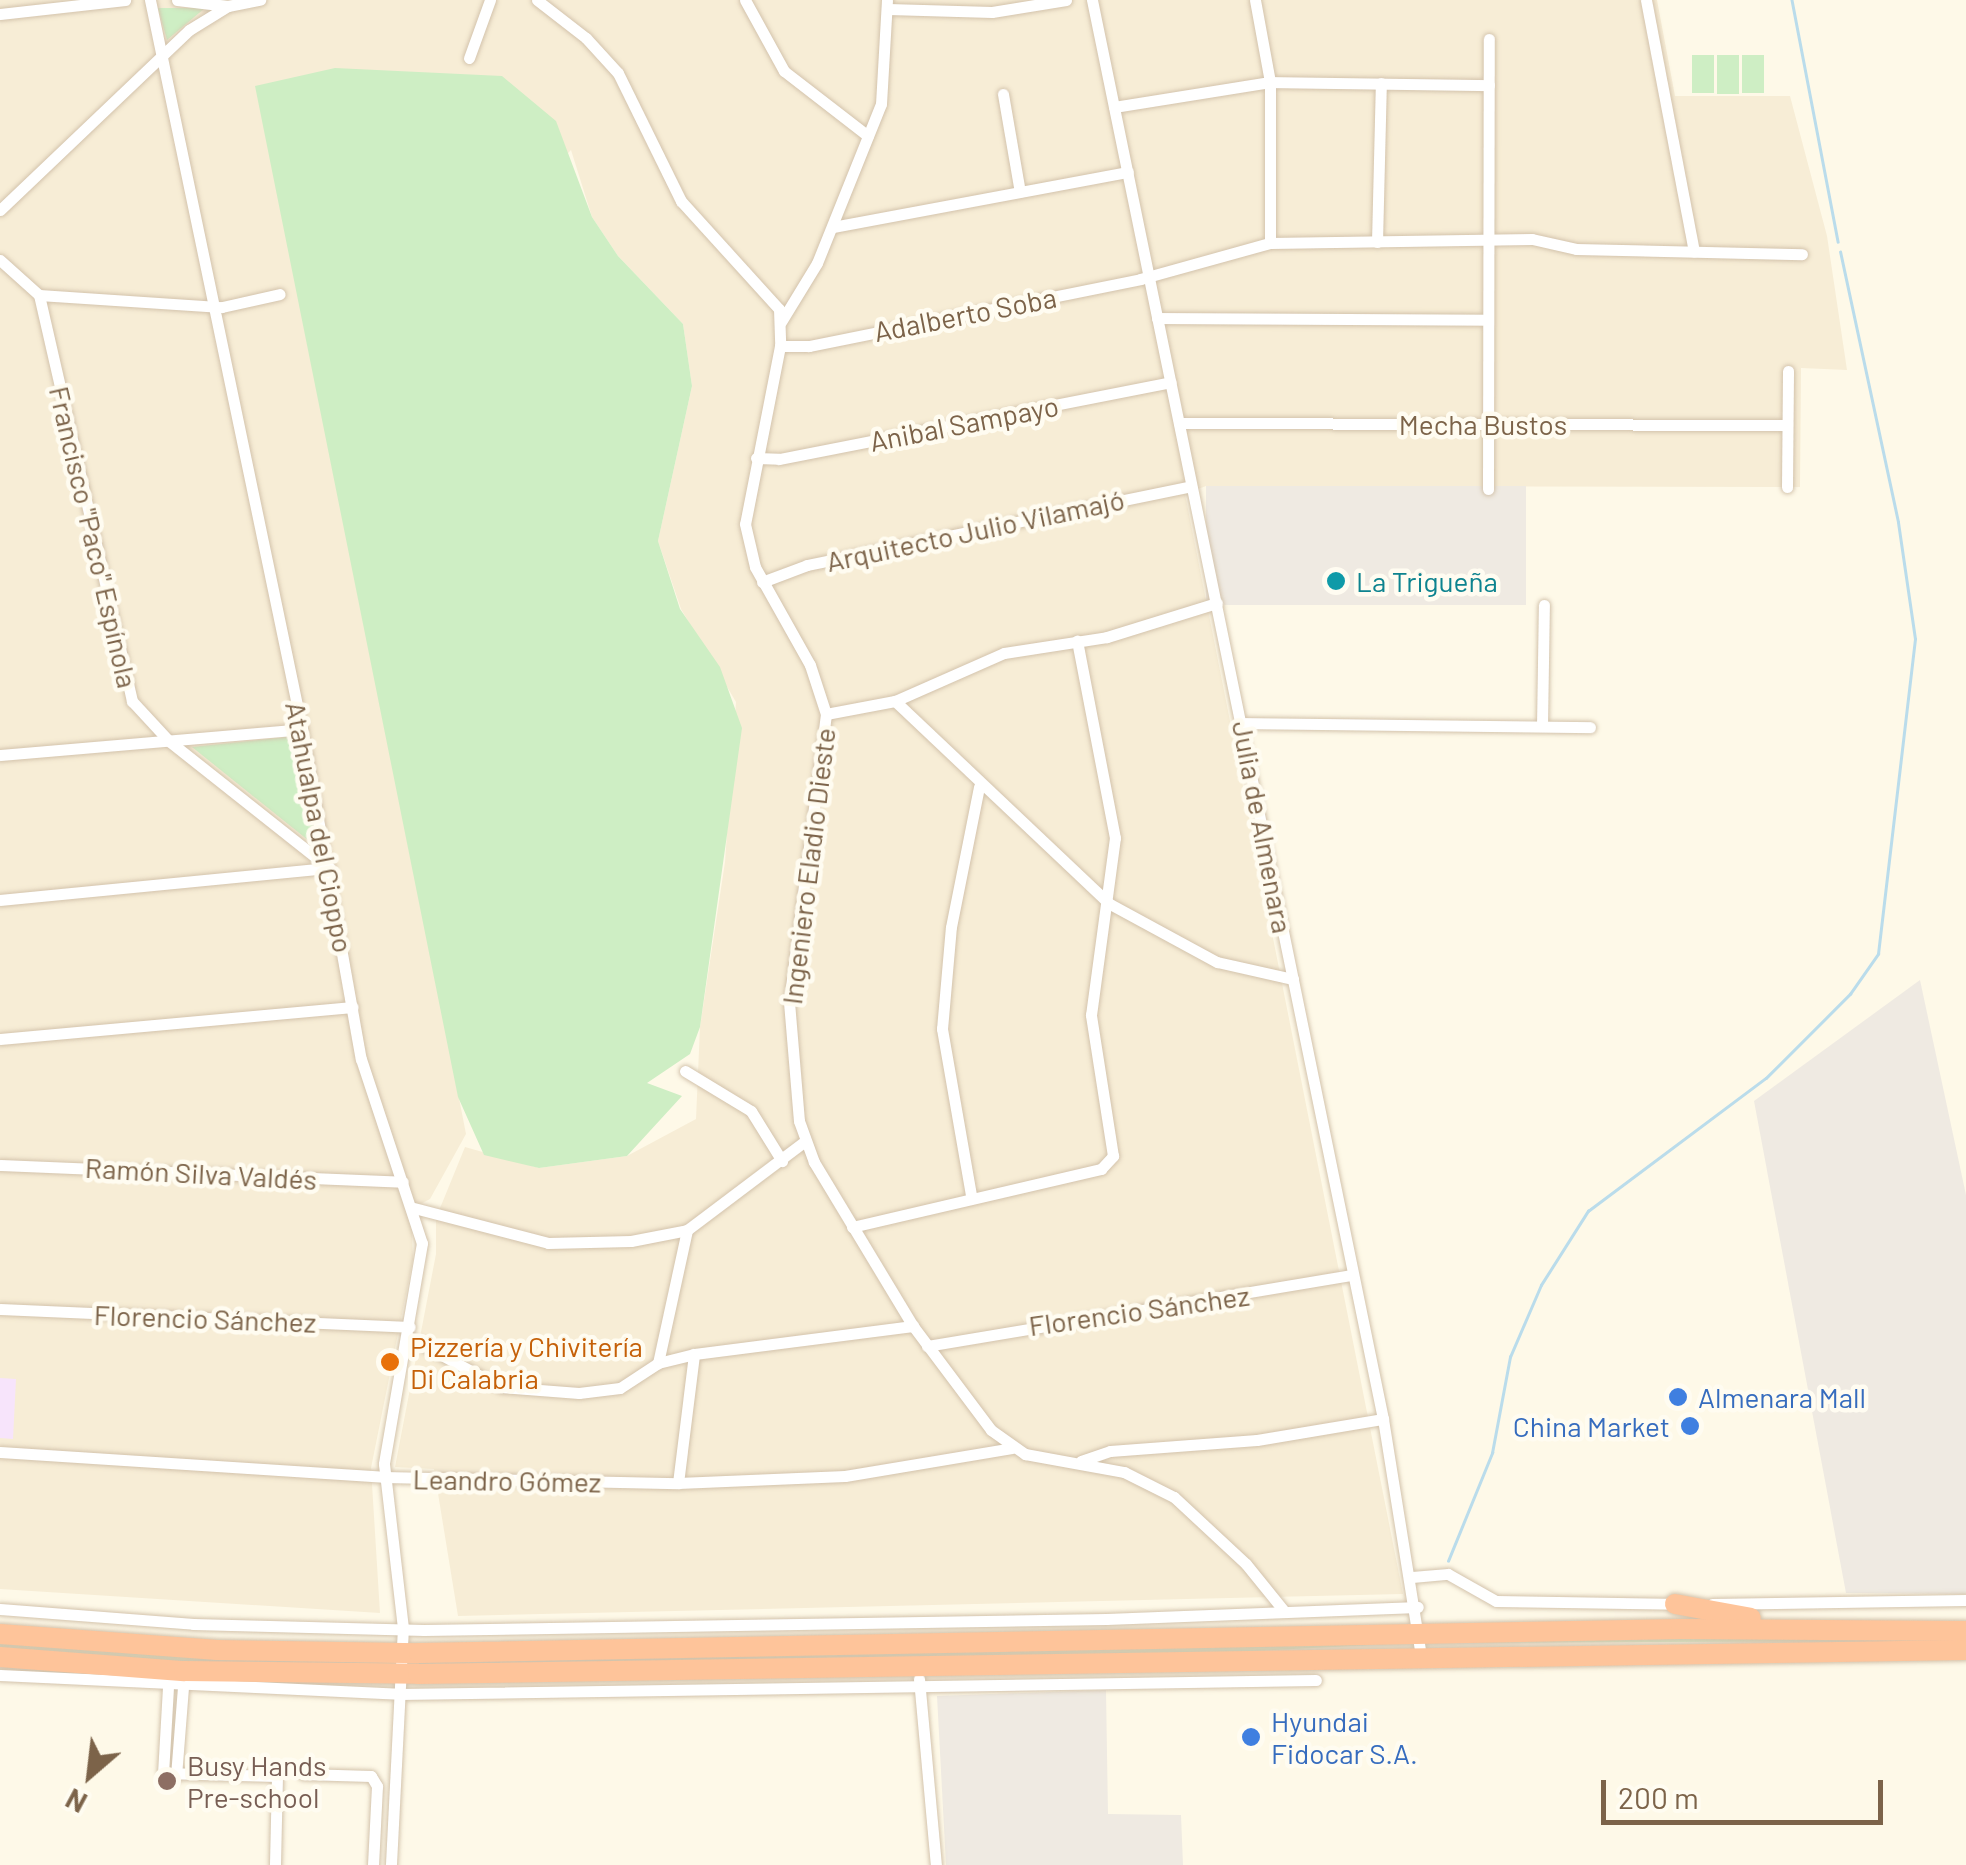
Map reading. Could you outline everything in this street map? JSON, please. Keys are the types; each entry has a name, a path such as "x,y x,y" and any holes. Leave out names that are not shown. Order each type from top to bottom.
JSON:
{"highway":[{"path":"1675,1604 1852,1629"},
{"path":"0,1634 197,1649 402,1652 1420,1634 1966,1631"},
{"path":"0,1657 400,1684 919,1676 1421,1656 1966,1650"}],"street":[{"path":"0,14 125,0"},
{"name":"Atahualpa del Cioppo","path":"150,0 164,52 302,729 372,1100 414,1208 422,1243 383,1477 403,1627 392,1865"},
{"path":"176,0 228,6 260,0"},
{"path":"469,58 490,0"},
{"path":"537,0 586,38 618,73 681,201 763,285 781,322"},
{"path":"745,0 784,71 868,136"},
{"path":"781,322 833,227 886,84 888,4 992,12 1066,0"},
{"name":"Julia de Almenara","path":"1092,0 1383,1420 1418,1606 1421,1656"},
{"path":"1255,0 1264,28 1270,82 1270,243"},
{"path":"1646,0 1694,250"},
{"path":"0,210 164,52 228,6"},
{"path":"1488,489 1485,424 1489,39"},
{"path":"1114,107 1270,82 1488,85"},
{"path":"1378,242 1381,83"},
{"path":"1003,94 1020,192"},
{"path":"833,227 1128,172"},
{"name":"Adalberto Soba","path":"780,346 809,346 1148,274 1270,243 1488,240 1586,248 1802,254"},
{"path":"0,260 39,295 215,305 280,294"},
{"name":"Francisco \"Paco\" Espínola","path":"39,295 121,676 132,701 169,741 329,868"},
{"path":"1157,318 1487,320"},
{"name":"Ingeniero Eladio Dieste","path":"781,322 780,346 744,524 762,582 810,665 826,714 790,979 790,1050 806,1142 913,1326 976,1413 1012,1448"},
{"path":"1786,487 1788,371"},
{"name":"Anibal Sampayo","path":"756,458 780,459 1171,382"},
{"name":"Mecha Bustos","path":"1179,423 1786,425"},
{"name":"Arquitecto Julio Vilamajó","path":"762,582 807,565 1191,486"},
{"path":"826,714 894,702 1004,653 1076,641 1217,603"},
{"path":"1542,726 1544,605"},
{"path":"852,1227 1107,1165 1114,1148 1091,1015 1110,904 1112,819 1076,641"},
{"path":"894,702 980,787 1110,904 1218,962 1293,979"},
{"path":"1242,723 1590,727"},
{"path":"0,755 302,729"},
{"path":"971,1195 942,1028 957,888 980,787"},
{"path":"0,900 329,868"},
{"path":"0,1039 352,1007"},
{"path":"685,1071 750,1111 782,1161"},
{"path":"414,1208 548,1243 606,1244 687,1230 806,1142"},
{"name":"Ramón Silva Valdés","path":"0,1164 403,1182"},
{"path":"658,1364 687,1230"},
{"name":"Florencio Sánchez","path":"928,1346 1351,1276"},
{"name":"Florencio Sánchez","path":"0,1308 409,1332 462,1371 528,1392 606,1391 658,1364 694,1354 913,1326"},
{"path":"678,1483 694,1354"},
{"path":"1079,1461 1110,1452 1257,1440 1383,1420"},
{"path":"1012,1448 1039,1458 1079,1461 1124,1472 1174,1497 1246,1564 1284,1611"},
{"name":"Leandro Gómez","path":"0,1452 383,1477 678,1483 845,1476 1012,1448"},
{"path":"1412,1577 1448,1574 1496,1601 1675,1604 1966,1600"},
{"path":"0,1608 192,1624 403,1627 1418,1606"},
{"path":"0,1676 183,1688 400,1684"},
{"path":"936,1865 919,1676 1316,1680"},
{"path":"168,1687 160,1768 176,1776 277,1776 275,1865"},
{"path":"176,1776 183,1688"},
{"path":"303,1774 371,1776 377,1786 374,1865"}],"shaded area":[{"path":"0,0 1657,0 1675,96 1790,96 1827,236 1847,370 1801,368 1800,487 1206,486 1185,494 1403,1594 458,1616 434,1469 395,1467 436,1254 436,1218 465,1147 539,1168 627,1156 696,1119 700,1027 725,862 736,702 681,609 658,541 692,386 683,324 618,256 592,217 571,150 325,412 466,1134 430,1199 411,1209 413,1259 371,1468 380,1613 0,1589"},
{"path":"1206,486 1526,486 1526,605 1206,605"},
{"path":"1920,980 1966,1195 1966,1594 1846,1593 1754,1101"},
{"path":"0,1378 16,1379 13,1439 0,1438"},
{"path":"1106,1690 1108,1814 1181,1815 1183,1865 946,1865 937,1696"}],"green space":[{"path":"158,8 205,8 167,40"},
{"path":"1692,55 1714,55 1714,93 1692,93"},
{"path":"1717,55 1739,55 1739,94 1717,94"},
{"path":"1742,55 1764,55 1764,93 1742,93"},
{"path":"335,68 502,76 556,121 592,217 618,256 683,324 692,386 658,541 680,609 720,667 742,728 700,1027 690,1054 647,1083 682,1096 627,1156 539,1168 484,1155 458,1097 255,86"},
{"path":"296,736 319,849 192,747"},
{"path":"1834,1636 1901,1641 1431,1643"},
{"path":"0,1639 386,1662 161,1664 0,1651"},
{"path":"1409,1643 1182,1655 413,1664 415,1663"}],"waterway":[{"path":"1792,0 1838,242"},
{"path":"1448,1561 1492,1453 1510,1357 1541,1285 1588,1211 1766,1078 1850,994 1878,954 1915,639 1898,522 1840,252"}],"place":[{"name":"La Trigueña","path":"1336,581"},
{"name":"Pizzería y Chivitería Di Calabria","path":"390,1362"},
{"name":"Almenara Mall","path":"1678,1397"},
{"name":"China Market","path":"1690,1426"},
{"name":"Hyundai Fidocar S.A.","path":"1251,1737"},
{"name":"Busy Hands Pre-school","path":"167,1781"}]}
